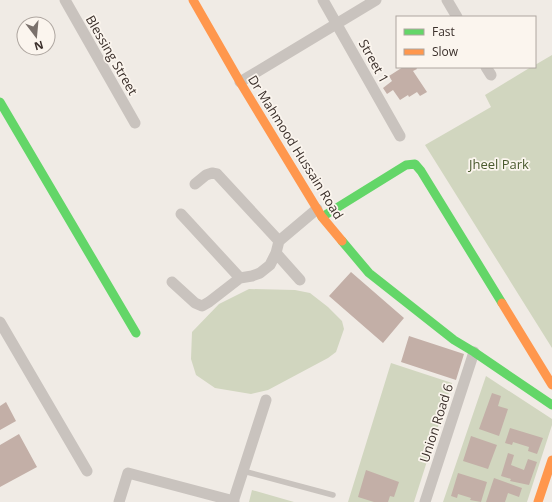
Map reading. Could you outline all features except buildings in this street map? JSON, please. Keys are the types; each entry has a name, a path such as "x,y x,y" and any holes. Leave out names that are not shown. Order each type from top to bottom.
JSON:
{"street":[{"name":"Blessing Street","path":"65,0 135,123"},
{"name":"Dr Mahmood Hussain Road","path":"193,0 240,82 319,213 369,273 454,340 552,405"},
{"name":"Street 1","path":"323,0 400,136"},
{"path":"240,82 376,0"},
{"path":"447,0 456,16"},
{"path":"0,102 136,333"},
{"path":"172,282 195,303 202,306 240,278 260,273 270,265 276,253 278,241 319,213 406,166 415,164 422,171 552,385"},
{"path":"196,184 206,174 217,174 278,241"},
{"path":"181,214 240,278"},
{"path":"276,253 300,280"},
{"path":"0,322 87,470"},
{"name":"Union Road 6","path":"425,502 474,352"},
{"path":"119,502 128,473 233,502 266,400"},
{"path":"538,502 552,460"}],"lane":[{"path":"243,471 334,495"}],"green space":[{"name":"Jheel Park","path":"552,55 552,348 425,145 491,107 485,95 529,68 536,68 536,64"},
{"path":"249,289 295,290 310,293 328,307 342,321 344,329 336,352 328,358 268,390 251,394 215,388 196,375 191,359 192,332 219,304"},
{"path":"391,363 452,383 414,502 348,502"},
{"path":"486,376 552,419 552,425 527,502 443,502"},
{"path":"252,490 294,502 249,502"}],"traffic: fast":[{"path":"0,102 136,333"},
{"path":"322,217 406,165 415,164 421,171 502,303"},
{"path":"342,241 369,273 454,340 552,405"}],"traffic: slow":[{"path":"193,0 240,82 322,217 342,241"},
{"path":"502,303 552,385"},
{"path":"538,502 552,460"}]}
